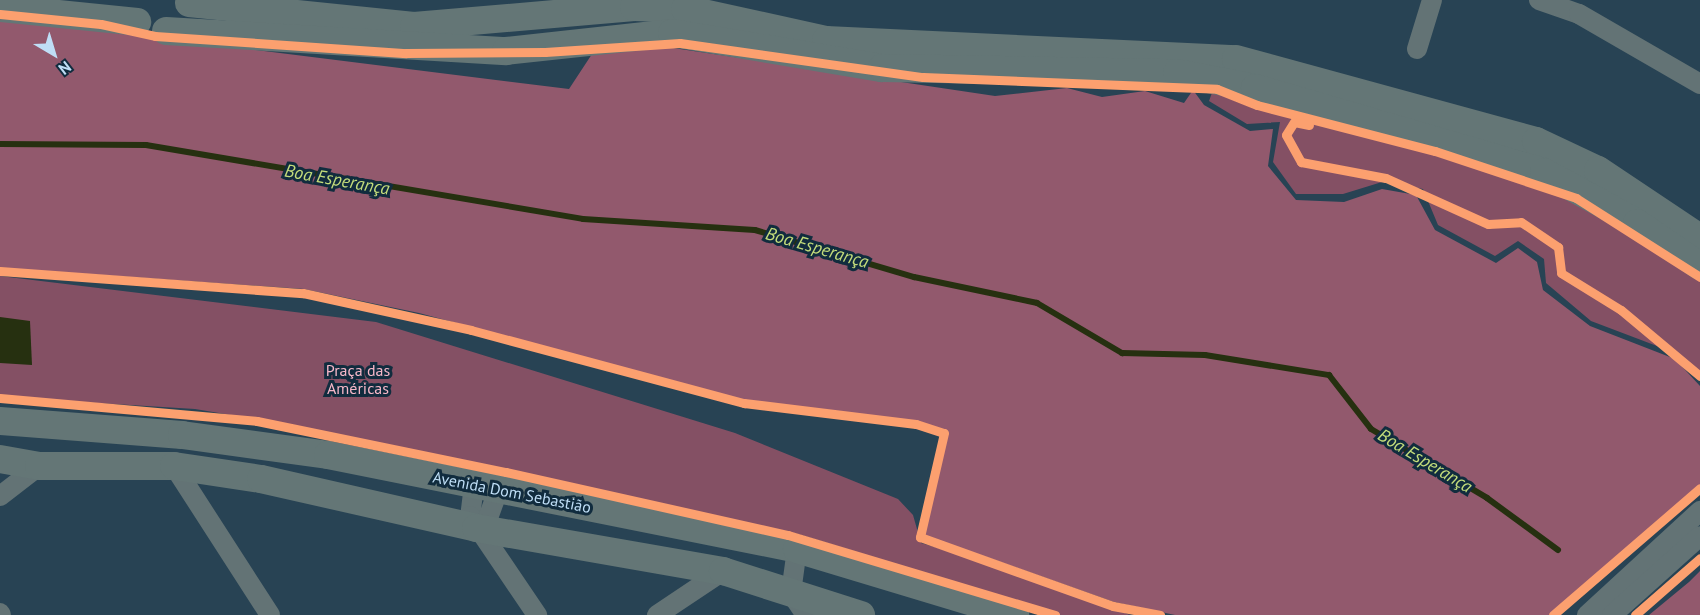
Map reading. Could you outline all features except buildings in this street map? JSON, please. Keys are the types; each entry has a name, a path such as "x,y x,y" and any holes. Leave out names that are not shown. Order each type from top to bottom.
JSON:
{"main road":[{"path":"166,31 182,21 189,2 414,26 634,7 684,9 826,40 1236,59 1536,141 1598,170 1700,238"},
{"path":"0,8 133,11 166,31 506,51 672,33 882,68 1176,74 1255,88 1544,172 1637,223 1700,266"},
{"name":"Avenida Dom Sebastião","path":"0,420 261,445 486,487 797,549 1015,615"},
{"path":"0,459 39,466 174,466 476,528 723,571 799,604 861,615"}],"street":[{"path":"1417,49 1432,0"},
{"path":"1539,0 1579,14 1700,84"},
{"path":"0,496 39,466"},
{"path":"174,466 270,615"},
{"path":"486,487 470,516 537,615"},
{"path":"1587,615 1700,512"},
{"path":"1612,615 1700,536"},
{"path":"797,549 799,604"},
{"path":"657,615 723,571"}],"green space":[{"path":"1213,90 1541,178 1700,275 1700,376 1678,354 1591,321 1546,283 1544,259 1518,241 1495,256 1438,225 1423,189 1382,182 1343,194 1296,194 1273,162 1280,122 1247,124 1209,101"},
{"name":"Praça das Américas","path":"0,276 376,322 735,433 898,499 913,515 921,543 1020,572 1130,615 1061,615 798,534 255,419 195,409 0,397"}],"shaded area":[{"path":"0,18 569,89 592,54 653,45 995,96 1067,88 1102,97 1145,91 1184,103 1193,90 1204,105 1250,131 1273,129 1268,166 1296,200 1344,202 1382,189 1416,195 1435,230 1496,263 1518,248 1537,262 1543,290 1590,326 1675,359 1700,386 1700,490 1551,615 1175,615 1114,602 921,534 948,431 916,421 745,400 419,313 304,289 0,268"},
{"path":"0,317 30,321 32,365 0,363"},
{"path":"1700,571 1700,615 1649,615 1689,582"}],"waterway":[{"name":"Boa Esperança","path":"0,144 146,145 583,219 755,230 914,277 1037,303 1122,353 1205,355 1329,375 1371,429 1487,498 1558,550"}],"cycle path":[{"path":"0,14 101,24 155,36 406,53 545,52 680,43 923,77 1217,89 1257,105 1435,151 1576,198 1700,277"},
{"path":"1309,125 1294,122 1286,135 1301,162 1386,178 1488,224 1521,222 1558,247 1561,273 1621,310 1700,376"},
{"path":"0,271 303,293 471,330 744,403 916,424 944,433 920,537 1113,606 1160,615"},
{"path":"0,398 257,421 506,472 788,535 1055,615"},
{"path":"1553,615 1700,488"},
{"path":"1635,615 1700,558"}]}
